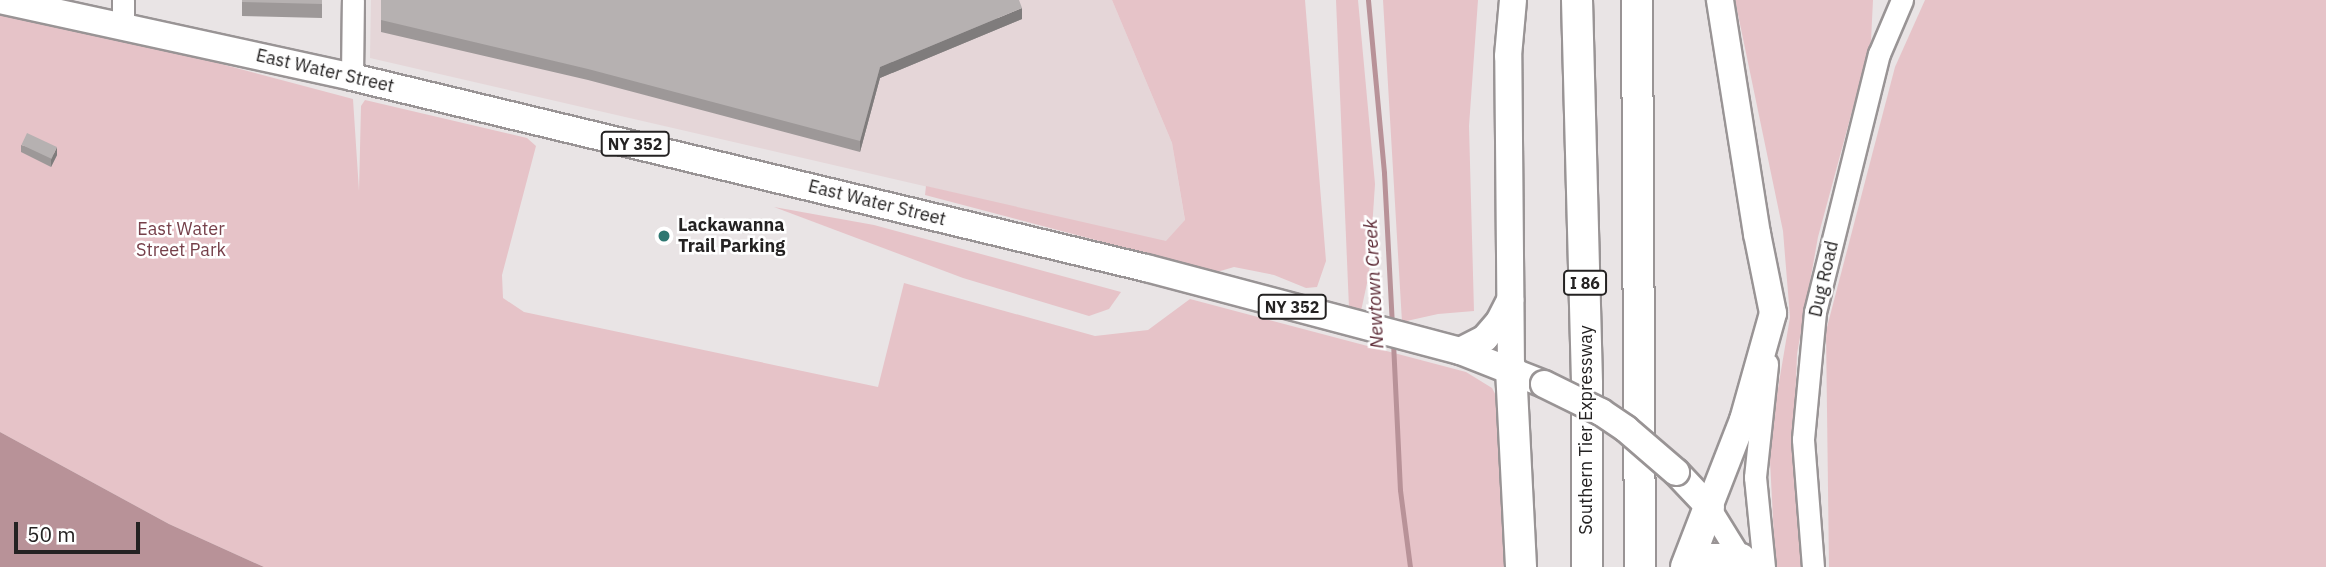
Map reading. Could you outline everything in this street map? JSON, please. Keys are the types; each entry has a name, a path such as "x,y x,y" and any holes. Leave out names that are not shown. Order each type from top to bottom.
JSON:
{"highway":[{"name":"Southern Tier Expressway","path":"1577,0 1587,371 1587,567"},
{"path":"1637,0 1640,567"},
{"path":"1511,369 1521,567"},
{"path":"1686,567 1709,507"},
{"path":"1694,567 1708,559 1750,564"}],"main road":[{"name":"East Water Street","path":"0,0 123,13 352,77 1146,268 1449,348 1511,369 1601,412 1626,429 1676,472 1709,507"},
{"path":"1511,369 1508,56 1513,0"},
{"path":"1709,507 1743,420 1773,313 1757,234 1720,0"},
{"path":"1449,348 1485,338 1499,322 1510,300"}],"street":[{"path":"352,77 353,0"},
{"name":"Dug Road","path":"1813,567 1803,439 1815,312 1879,54 1902,0"},
{"path":"1750,564 1755,477 1773,313"},
{"path":"1709,507 1750,564"}],"shaded area":[{"path":"371,0 1112,0 1172,143 1185,221 1166,242 370,58"},
{"path":"0,432 169,524 264,567 0,567"}],"green space":[{"path":"1112,0 1305,0 1326,261 1317,287 1306,288 1274,275 1234,267 1217,272 925,195 926,186 1166,241 1185,220 1172,143"},
{"path":"1336,0 1358,0 1375,184 1369,274 1361,311 1349,308"},
{"path":"1383,0 1478,0 1469,126 1474,311 1438,314 1402,322"},
{"path":"1735,0 1873,0 1871,41 1818,237 1797,354 1794,432 1804,567 1777,567 1775,557 1769,442 1790,317 1783,231"},
{"path":"1925,0 2326,0 2326,567 1829,567 1826,331 1895,67"},
{"name":"East Water Street Park","path":"0,5 353,99 359,191 361,106 365,100 527,138 536,146 502,275 503,298 524,312 878,387 904,283 1095,336 1148,330 1190,299 1466,372 1492,388 1504,411 1506,567 264,567 169,524 0,432"},
{"path":"774,207 874,225 1121,292 1109,309 1089,316 963,278"}],"building":[{"path":"322,0 322,4 242,2"},
{"path":"381,0 1019,0 1022,8 880,67 860,141 588,69 381,20"},
{"path":"27,133 57,147 51,159 22,145"}],"waterway":[{"name":"Newtown Creek","path":"1368,0 1384,173 1392,325"},
{"name":"Newtown Creek","path":"1393,342 1400,490 1410,567"}],"place":[{"name":"Lackawanna Trail Parking","path":"664,236"}]}
